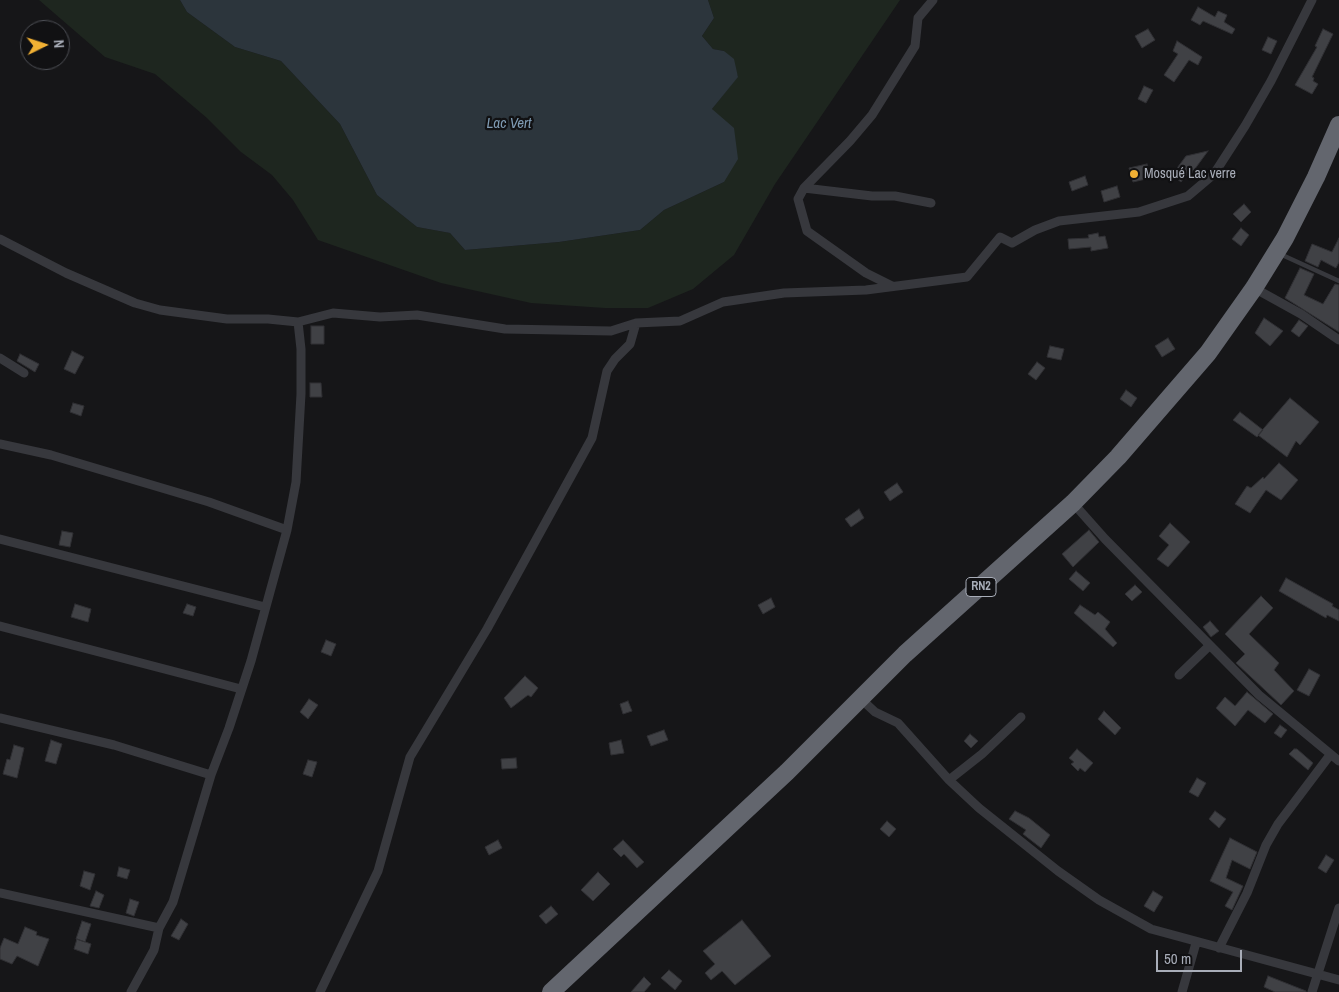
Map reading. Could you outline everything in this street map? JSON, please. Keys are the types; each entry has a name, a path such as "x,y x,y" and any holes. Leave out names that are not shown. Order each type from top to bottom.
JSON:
{"highway":[{"name":"RN2","path":"554,991 788,772 906,654 1072,503 1118,457 1208,353 1254,288 1276,252 1316,177 1339,125"}],"street":[{"path":"892,286 866,273 807,231 798,199 804,188 850,142 872,115 915,46 918,18 933,0"},
{"path":"0,239 66,273 135,304 227,319 268,319 298,322 333,313 380,317 417,315 505,329 611,331 636,323 680,321 723,302 784,293 866,290 967,277 1000,237 1012,244 1035,230 1059,221 1139,212 1188,196 1214,174 1245,126 1275,73 1312,0"},
{"path":"804,188 872,196 895,196 931,203"},
{"path":"1254,288 1301,314 1339,340"},
{"path":"131,992 154,950 160,928 173,902 211,775 241,689 287,530 296,482 301,349 298,322"},
{"path":"320,992 378,871 410,757 501,604 592,438 607,371 615,359 630,344 636,323"},
{"path":"0,358 24,373"},
{"path":"0,444 51,455 209,502 287,530"},
{"path":"1072,503 1209,646 1259,695 1330,756 1339,761"},
{"path":"0,539 265,607"},
{"path":"0,626 241,689"},
{"path":"1179,675 1209,646"},
{"path":"861,699 875,712 898,723 949,780 1017,839 1099,900 1151,929 1196,943 1339,980"},
{"path":"949,780 982,754 1021,717"},
{"path":"0,718 114,745 211,775"},
{"path":"1219,948 1247,893 1266,845 1278,824 1330,756"},
{"path":"0,893 160,928"},
{"path":"1312,992 1316,974 1339,908"},
{"path":"1182,992 1196,943"}],"lane":[{"path":"1276,252 1339,281"}],"shaded area":[{"path":"39,0 180,0 187,12 235,47 281,61 340,124 377,195 417,227 450,233 465,250 559,242 640,230 664,210 724,182 712,109 738,76 724,51 713,49 702,36 714,18 708,0 900,0 775,184 734,255 693,289 648,308 605,308 531,303 441,283 318,240 293,200 272,175 241,152 207,118 155,74 105,57 70,27 70,20 62,20"}],"water":[{"name":"Lac Vert","path":"180,0 708,0 714,18 702,36 713,49 724,51 734,59 738,77 712,109 734,128 738,159 724,182 664,210 640,230 559,242 465,250 450,233 417,227 377,195 340,124 281,61 235,47 187,12"}],"building":[{"path":"1198,7 1215,17 1218,11 1227,15 1224,22 1235,29 1232,34 1203,21 1200,25 1191,20"},
{"path":"1148,29 1155,40 1142,48 1135,36"},
{"path":"1323,29 1333,34 1312,77 1314,78 1313,81 1318,84 1312,94 1295,85 1317,47 1315,46"},
{"path":"1268,37 1277,41 1271,54 1262,50"},
{"path":"1177,41 1202,57 1198,65 1189,60 1174,82 1164,75 1178,54 1173,51"},
{"path":"1144,86 1153,90 1146,103 1138,99"},
{"path":"1208,151 1189,177 1186,175 1181,182 1172,175 1186,156"},
{"path":"1147,164 1150,178 1133,182 1129,168"},
{"path":"1085,176 1088,185 1072,191 1069,182"},
{"path":"1117,186 1120,197 1104,202 1101,191"},
{"path":"1244,204 1251,212 1241,222 1233,214"},
{"path":"1241,228 1249,235 1241,246 1232,239"},
{"path":"1098,233 1099,237 1105,236 1108,248 1091,251 1091,247 1069,249 1068,239 1089,238 1088,235"},
{"path":"1339,238 1339,262 1336,268 1321,260 1318,267 1305,261 1312,244 1332,252"},
{"path":"1300,268 1314,274 1304,295 1323,304 1335,284 1339,285 1339,332 1285,298"},
{"path":"1264,318 1283,331 1270,346 1255,333"},
{"path":"1299,320 1308,326 1299,337 1291,331"},
{"path":"311,326 324,326 324,344 311,344"},
{"path":"1168,338 1175,349 1162,357 1155,346"},
{"path":"1050,346 1064,349 1061,360 1047,357"},
{"path":"72,351 84,357 75,374 64,369"},
{"path":"20,354 39,364 35,372 17,361"},
{"path":"1037,362 1045,368 1036,380 1028,374"},
{"path":"310,383 321,383 322,397 310,397"},
{"path":"1126,390 1137,398 1131,407 1120,399"},
{"path":"1290,398 1319,422 1300,445 1296,441 1287,457 1258,435"},
{"path":"73,403 84,406 81,416 70,412"},
{"path":"1240,412 1263,430 1257,437 1233,420"},
{"path":"1279,463 1298,480 1281,500 1266,490 1250,513 1235,504 1247,486 1251,488 1263,477 1264,479"},
{"path":"897,483 903,492 890,501 884,492"},
{"path":"859,509 864,518 851,527 845,519"},
{"path":"1170,523 1190,542 1168,567 1157,559 1169,545 1159,536"},
{"path":"1089,530 1099,542 1073,567 1062,554"},
{"path":"62,531 73,533 70,547 59,545"},
{"path":"1076,571 1090,583 1083,591 1069,579"},
{"path":"1286,578 1333,604 1332,606 1339,610 1339,621 1327,615 1326,618 1279,591"},
{"path":"1135,585 1142,592 1132,601 1125,594"},
{"path":"1261,596 1273,608 1249,634 1279,663 1274,670 1294,691 1281,705 1236,663 1245,654 1225,634"},
{"path":"771,598 775,607 763,614 758,605"},
{"path":"75,604 91,609 88,622 71,617"},
{"path":"187,604 196,607 193,616 183,613"},
{"path":"1080,605 1095,615 1098,612 1110,622 1105,629 1117,643 1113,647 1074,613"},
{"path":"1210,621 1219,631 1211,637 1203,627"},
{"path":"326,640 336,644 331,656 321,652"},
{"path":"1309,669 1320,675 1309,696 1297,690"},
{"path":"525,676 538,688 531,697 528,695 511,708 504,698"},
{"path":"1247,692 1273,714 1265,723 1248,710 1235,726 1216,708 1225,697 1235,706"},
{"path":"309,699 318,705 308,719 300,712"},
{"path":"628,701 632,711 623,714 620,704"},
{"path":"1104,711 1121,728 1115,735 1098,719"},
{"path":"1280,725 1287,730 1281,738 1274,733"},
{"path":"664,730 668,740 651,746 647,736"},
{"path":"970,734 978,741 971,748 964,741"},
{"path":"51,740 62,744 56,764 45,761"},
{"path":"621,740 624,753 611,755 609,743"},
{"path":"14,745 24,748 17,778 3,774 7,759 10,760"},
{"path":"1077,749 1093,763 1085,772 1080,768 1078,771 1071,764 1074,762 1069,758"},
{"path":"1294,749 1297,749 1313,763 1308,770 1289,754"},
{"path":"516,758 517,768 502,769 501,759"},
{"path":"308,760 317,762 312,777 303,774"},
{"path":"1197,778 1206,783 1198,797 1189,792"},
{"path":"1015,811 1029,818 1050,835 1041,848 1023,834 1026,830 1009,819"},
{"path":"1215,811 1226,819 1219,828 1209,819"},
{"path":"887,821 896,829 889,837 880,829"},
{"path":"1230,838 1257,852 1250,869 1232,860 1226,878 1243,886 1232,910 1225,906 1233,892 1210,881"},
{"path":"498,840 502,848 489,855 485,847"},
{"path":"623,840 644,862 637,868 624,854 621,857 613,849"},
{"path":"1326,855 1334,860 1326,873 1318,868"},
{"path":"119,867 130,870 127,879 117,876"},
{"path":"84,871 95,874 90,890 80,886"},
{"path":"598,872 610,884 593,901 581,890"},
{"path":"96,891 104,895 99,908 90,906"},
{"path":"1153,891 1163,897 1154,912 1144,906"},
{"path":"130,899 139,902 134,916 126,913"},
{"path":"551,906 558,914 546,924 539,916"},
{"path":"181,919 188,924 179,940 171,936"},
{"path":"742,920 771,956 735,985 722,971 711,980 705,973 715,964 703,951"},
{"path":"82,921 91,924 85,942 76,939"},
{"path":"25,927 37,932 36,935 49,939 38,966 17,956 12,964 0,959 0,948 4,938 18,944"},
{"path":"77,939 91,944 88,954 74,949"},
{"path":"669,970 682,981 675,990 661,978"},
{"path":"1268,976 1306,992 1275,992 1264,987"},
{"path":"644,977 651,984 644,992 631,992"}],"place":[{"name":"Mosqué Lac verre","path":"1134,174"}]}
